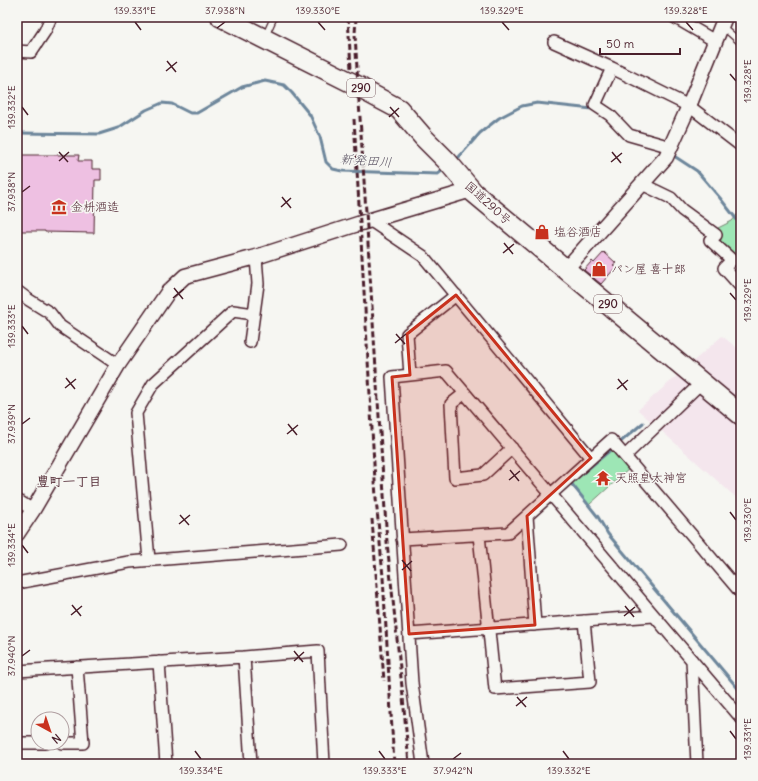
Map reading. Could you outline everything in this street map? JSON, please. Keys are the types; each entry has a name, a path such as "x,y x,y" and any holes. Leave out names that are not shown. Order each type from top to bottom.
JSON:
{"highway":[{"name":"国道290号","path":"221,17 358,86 399,109 474,193 741,415"}],"street":[{"path":"17,51 31,52 51,17"},
{"path":"674,17 715,41"},
{"path":"566,268 642,184 668,152 689,106 724,21"},
{"path":"554,42 612,68 689,106 741,146"},
{"path":"612,68 595,105 610,115 629,135 668,152"},
{"path":"642,184 671,198 682,210 716,235 710,240 732,260 724,268 741,287"},
{"path":"17,534 33,510 118,365 168,292 186,276 256,257 468,191 474,193"},
{"path":"371,221 423,256 591,458"},
{"path":"250,342 258,284 256,257"},
{"path":"17,292 50,313 60,326 118,365"},
{"path":"410,375 407,334 456,295"},
{"path":"17,300 28,300"},
{"path":"149,560 136,413 153,384 233,312 254,314"},
{"path":"423,764 412,683 392,377 446,371 741,718"},
{"path":"624,456 702,382"},
{"path":"465,393 451,404 455,478 483,474 512,448"},
{"path":"402,539 508,533 611,440 741,593"},
{"path":"17,500 33,510"},
{"path":"527,516 535,625"},
{"path":"480,534 495,688 590,682 584,621"},
{"path":"17,583 129,562 342,545"},
{"path":"409,634 654,616"},
{"path":"17,671 318,651 324,764"},
{"path":"244,656 251,764"},
{"path":"692,660 697,764"},
{"path":"159,662 166,764"},
{"path":"70,743 83,743 77,667"},
{"path":"17,743 30,743"}],"lane":[{"path":"264,39 274,17"},
{"path":"724,21 741,43"}],"highlighted area":[{"path":"456,295 591,458 527,516 535,625 409,634 392,377 410,375 407,334"}],"shaded area":[{"path":"722,336 741,351 741,502 638,410"}],"green space":[{"path":"741,210 741,267 716,241 718,228 732,221"},
{"path":"611,446 630,468 589,505 569,483"}],"building":[{"name":"金枡酒造","path":"17,155 79,155 78,161 92,161 92,169 101,169 101,180 95,180 94,233 17,231"},
{"name":"パン屋 喜十郎","path":"604,252 616,263 613,265 616,267 601,284 584,270 592,261 594,263"}],"waterway":[{"name":"新発田川","path":"17,133 99,134 118,128 146,110 162,103 172,104 190,113 197,113 242,87 265,81 284,85 310,115 320,137 326,162 333,169 342,171 438,174 443,170"},
{"name":"新発田川","path":"458,158 480,133 499,118 522,106 537,103 594,110"},
{"name":"新発田川","path":"671,154 697,171 741,223"},
{"path":"618,444 643,423"},
{"path":"614,447 571,483 598,517 608,534 741,692"}],"railway":[{"path":"348,17 351,69"},
{"path":"356,17 355,34 358,86 387,542 409,764"},
{"path":"354,119 376,498 383,577 394,764"},
{"path":"372,519 384,681"}],"place":[{"name":"金枡酒造","path":"59,207"},
{"name":"塩谷酒店","path":"542,232"},
{"name":"パン屋 喜十郎","path":"599,269"},
{"name":"天照皇太神宮","path":"603,478"}],"district":[{"name":"豊町一丁目","path":"69,481"}]}
